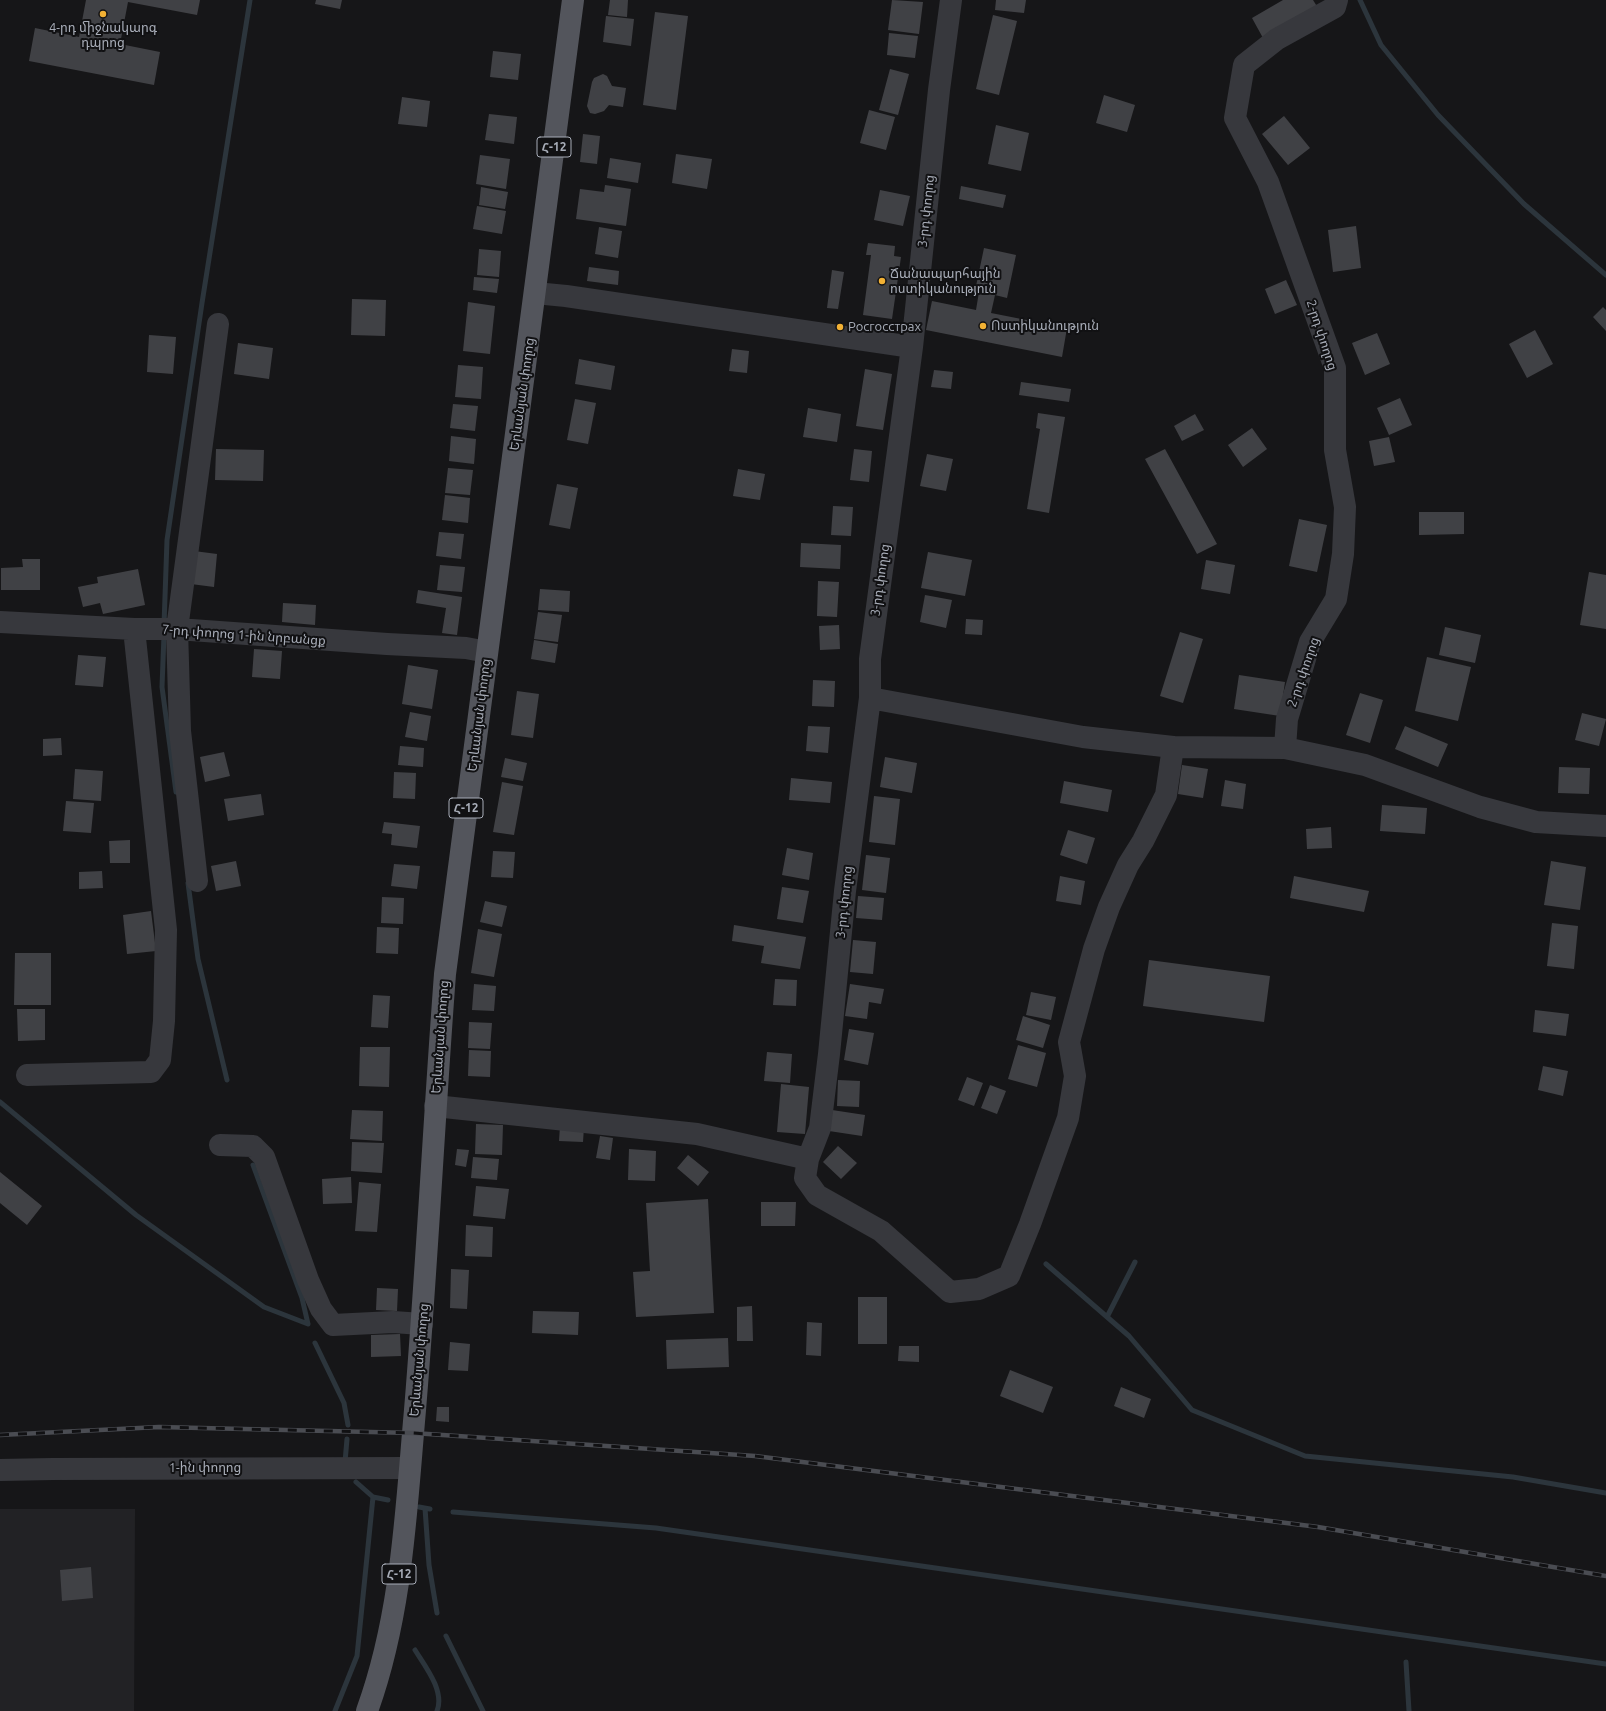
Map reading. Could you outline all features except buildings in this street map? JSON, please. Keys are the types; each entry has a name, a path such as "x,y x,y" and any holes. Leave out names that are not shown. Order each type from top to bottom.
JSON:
{"main road":[{"name":"Երևանյան փողոց","path":"410,1468 422,1324 435,1106 445,974 573,0"},
{"name":"Հ-12","path":"367,1711 377,1684 391,1629 398,1582 410,1468"}],"street":[{"name":"3-րդ փողոց","path":"951,0 938,98 912,347 870,658 870,698 845,891 820,1128 808,1159 805,1178 817,1195 881,1231 950,1292 979,1289 1009,1276 1030,1224 1068,1118 1075,1076 1069,1042 1094,949 1109,907 1128,865 1143,841 1166,795 1174,747"},
{"name":"2-րդ փողոց","path":"1284,748 1287,719 1310,642 1336,600 1343,554 1346,507 1335,450 1335,368 1268,182 1236,118 1244,66 1277,39 1335,7 1337,0"},
{"path":"535,293 566,296 912,347"},
{"path":"197,881 168,629 218,324"},
{"name":"7-րդ փողոց 1-ին նրբանցք","path":"0,622 134,629 168,629 379,644 466,648 487,652"},
{"path":"27,1075 151,1072 160,1060 164,1021 166,930 134,629"},
{"path":"870,698 1083,738 1174,747 1284,748 1365,765 1480,806 1536,822 1606,826"},
{"path":"435,1106 697,1134 808,1159"},
{"path":"220,1145 253,1146 264,1157 308,1280 321,1309 333,1325 393,1322 422,1324"},
{"name":"1-ին փողոց","path":"0,1470 410,1468"}],"shaded area":[{"path":"0,1509 135,1509 134,1711 0,1711"}],"waterway":[{"path":"164,625 167,540 202,303 250,0"},
{"path":"1360,0 1381,45 1438,115 1524,204 1606,275"},
{"path":"164,635 162,687 176,792"},
{"path":"188,883 198,959 227,1080"},
{"path":"0,1102 136,1215 264,1307 308,1324"},
{"path":"253,1165 302,1298 308,1324"},
{"path":"1107,1317 1135,1262"},
{"path":"1046,1264 1129,1336 1192,1410 1305,1456 1513,1477 1606,1493"},
{"path":"315,1343 344,1403 348,1425"},
{"path":"345,1462 347,1439"},
{"path":"356,1482 373,1497 388,1500"},
{"path":"335,1711 357,1656 373,1497"},
{"path":"419,1507 430,1509"},
{"path":"425,1508 429,1565 437,1613"},
{"path":"453,1512 656,1528 1606,1664"},
{"path":"446,1636 483,1711"},
{"path":"415,1650 433,1679 436,1687 439,1703 437,1711"},
{"path":"1406,1662 1409,1711"}],"railway":[{"path":"0,1435 159,1427 413,1433 755,1456 1318,1527 1606,1576"}],"place":[{"name":"4-րդ միջնակարգ դպրոց","path":"103,14"},
{"name":"Ճանապարհային ոստիկանություն","path":"882,281"},
{"name":"Ոստիկանություն","path":"983,326"},
{"name":"Росгосстрах","path":"840,327"}]}
